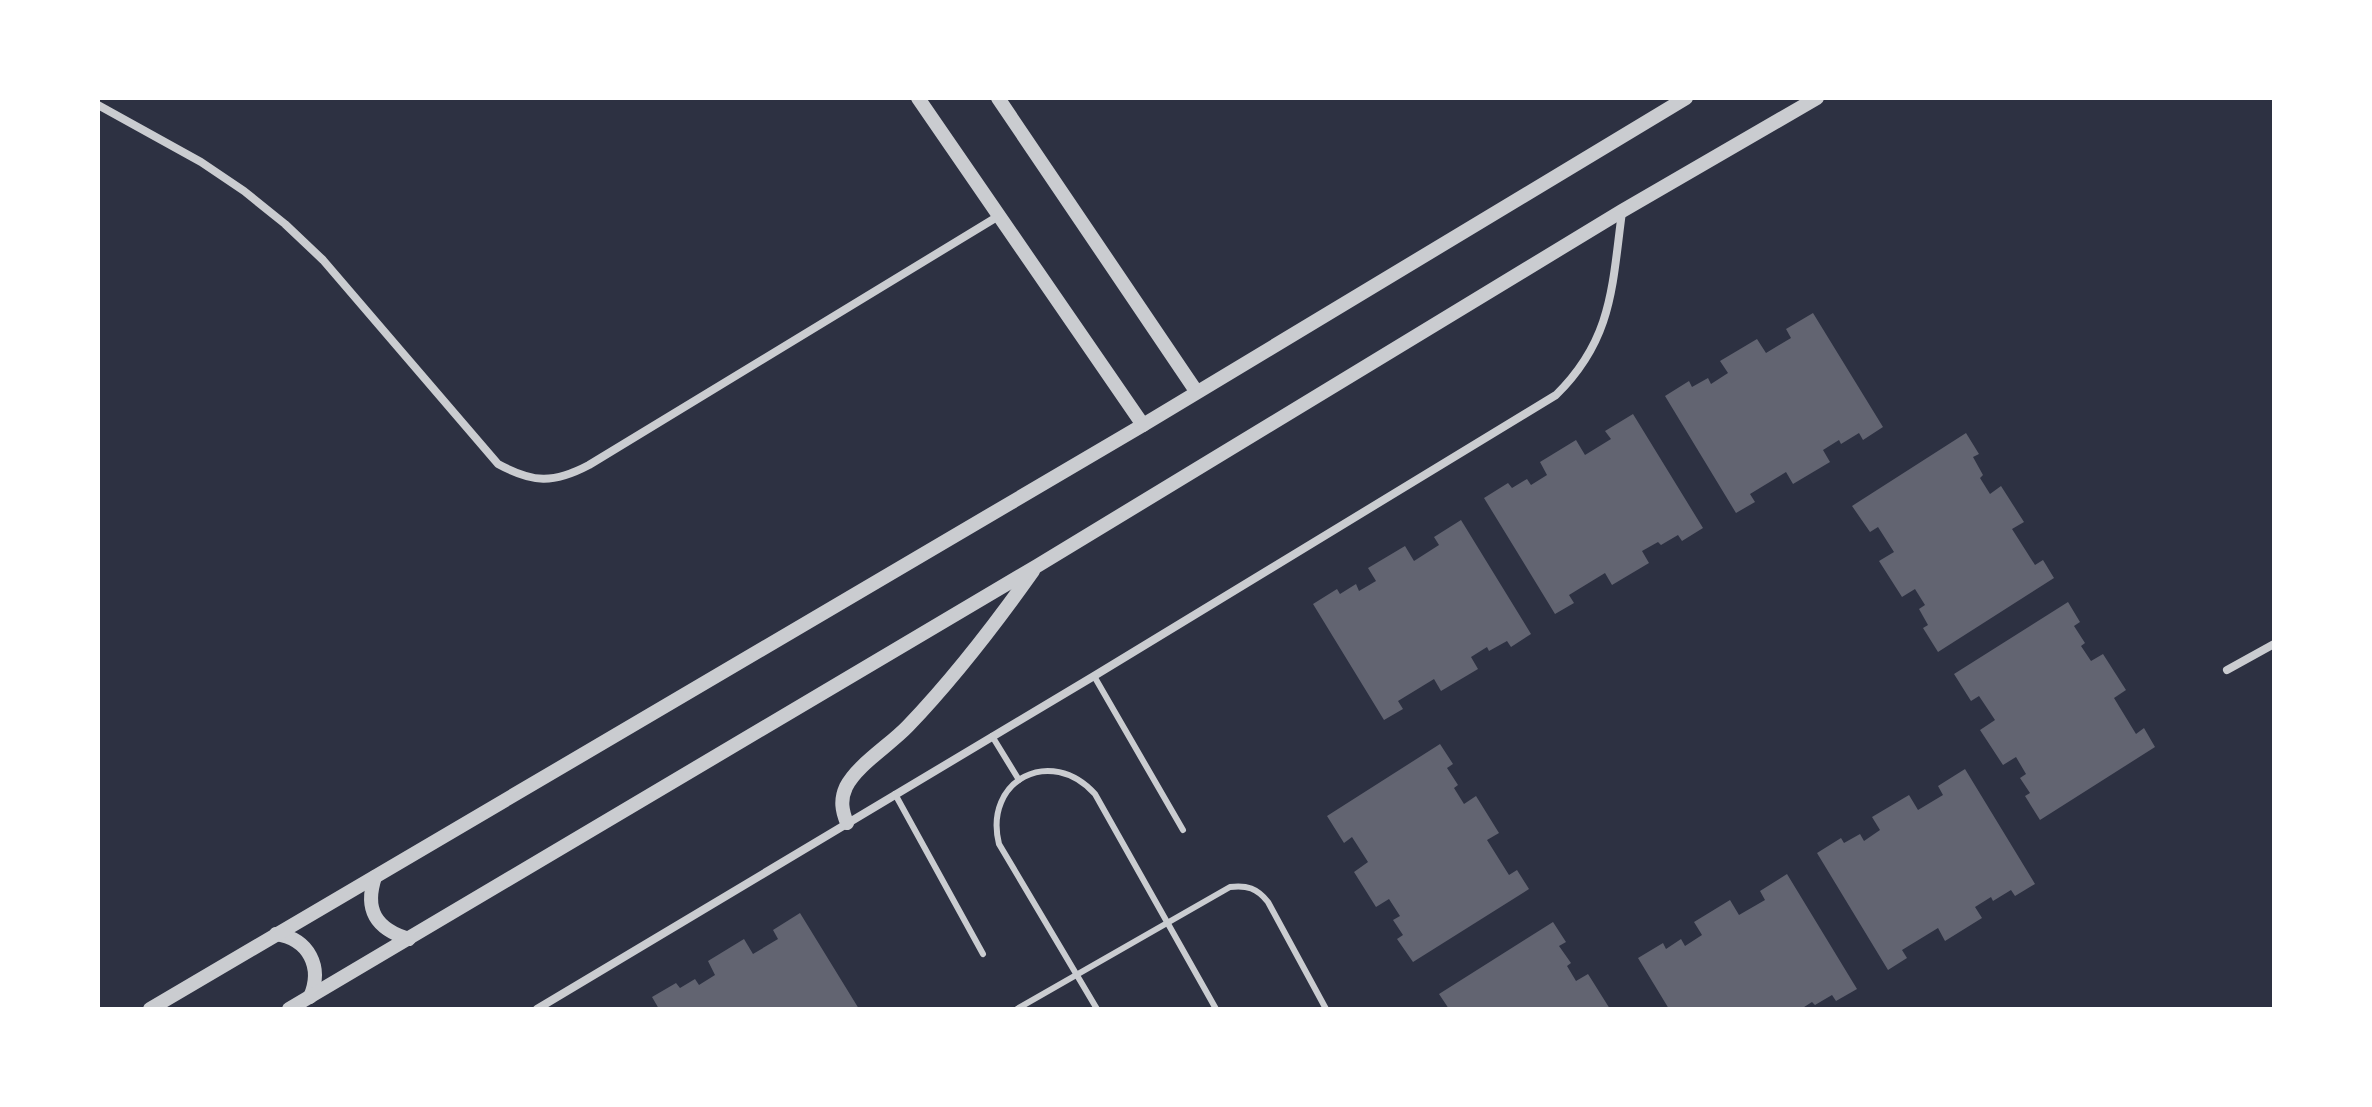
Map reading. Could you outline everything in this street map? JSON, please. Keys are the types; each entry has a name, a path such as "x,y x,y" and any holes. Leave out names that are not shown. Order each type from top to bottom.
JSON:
{"street":[{"path":"918,98 1143,425"},
{"path":"998,98 1196,391"},
{"path":"150,1009 1143,425 1686,98"},
{"path":"289,1009 1037,566 1622,211 1817,98"},
{"path":"98,105 201,162 285,224 323,260 498,464 519,476 543,480 567,477 589,465 997,217"},
{"path":"537,1009 1556,395 1575,377 1602,331 1609,305 1622,211"},
{"path":"847,823 842,799 846,787 953,678 1037,566"},
{"path":"2227,670 2274,644"},
{"path":"375,877 370,893 371,910 392,935 409,939"},
{"path":"276,934 299,942 313,961 316,973 310,997"}],"lane":[{"path":"1094,676 1183,830"},
{"path":"992,736 1019,780"},
{"path":"1097,1009 999,844 995,830 1000,801 1019,780 1046,770 1073,776 1095,794 1216,1009"},
{"path":"895,794 983,954"},
{"path":"1017,1009 1230,887 1242,886 1254,889 1268,902 1326,1009"}],"building":[{"path":"1813,313 1883,427 1863,440 1859,433 1841,444 1839,440 1823,450 1830,462 1793,484 1786,472 1750,494 1755,502 1736,513 1665,396 1689,381 1692,387 1708,378 1711,384 1728,373 1720,361 1757,339 1766,353 1791,338 1786,329"},
{"path":"1633,414 1703,528 1682,541 1678,535 1642,551 1649,563 1612,585 1605,573 1569,595 1574,603 1555,614 1484,498 1508,483 1512,488 1527,479 1531,485 1547,475 1540,462 1576,440 1585,455 1611,439 1605,431"},
{"path":"1966,433 1979,454 1973,457 1983,475 1980,478 1990,494 2001,486 2024,522 2012,529 2035,565 2043,560 2054,578 1938,652 1923,628 1928,625 1919,609 1925,605 1915,589 1902,597 1879,561 1894,552 1878,527 1870,532 1852,506"},
{"path":"1461,520 1531,634 1511,647 1507,641 1489,651 1487,647 1471,657 1478,669 1441,691 1434,679 1398,701 1403,709 1384,720 1313,604 1337,589 1340,594 1356,584 1359,591 1376,581 1368,568 1405,546 1414,561 1439,545 1434,537"},
{"path":"2068,602 2080,622 2074,626 2085,643 2081,646 2091,661 2103,654 2126,690 2114,698 2136,734 2144,728 2155,747 2040,820 2025,796 2030,793 2020,778 2026,774 2016,757 2003,765 1980,730 1995,720 1979,696 1971,701 1954,674"},
{"path":"1440,744 1453,764 1447,768 1458,785 1454,788 1464,804 1476,796 1499,833 1487,840 1509,875 1517,870 1529,889 1413,962 1397,939 1403,935 1393,920 1400,916 1389,899 1376,907 1354,872 1368,862 1352,837 1344,843 1327,816"},
{"path":"1965,769 2035,884 2015,896 2011,890 1975,907 1982,918 1945,941 1938,928 1902,950 1907,958 1888,970 1817,853 1841,838 1844,843 1860,834 1864,841 1880,830 1872,817 1909,795 1918,810 1943,795 1938,786"},
{"path":"1787,874 1857,989 1836,1001 1832,995 1801,1009 1669,1009 1638,958 1663,943 1666,949 1681,939 1685,946 1702,935 1694,922 1730,900 1739,915 1765,900 1760,891"},
{"path":"800,913 859,1009 659,1009 652,997 676,983 680,988 695,979 699,985 715,975 708,961 744,939 753,954 778,939 773,930"},
{"path":"1553,922 1566,942 1559,946 1571,963 1567,966 1576,981 1588,974 1610,1009 1449,1009 1439,994"}]}
